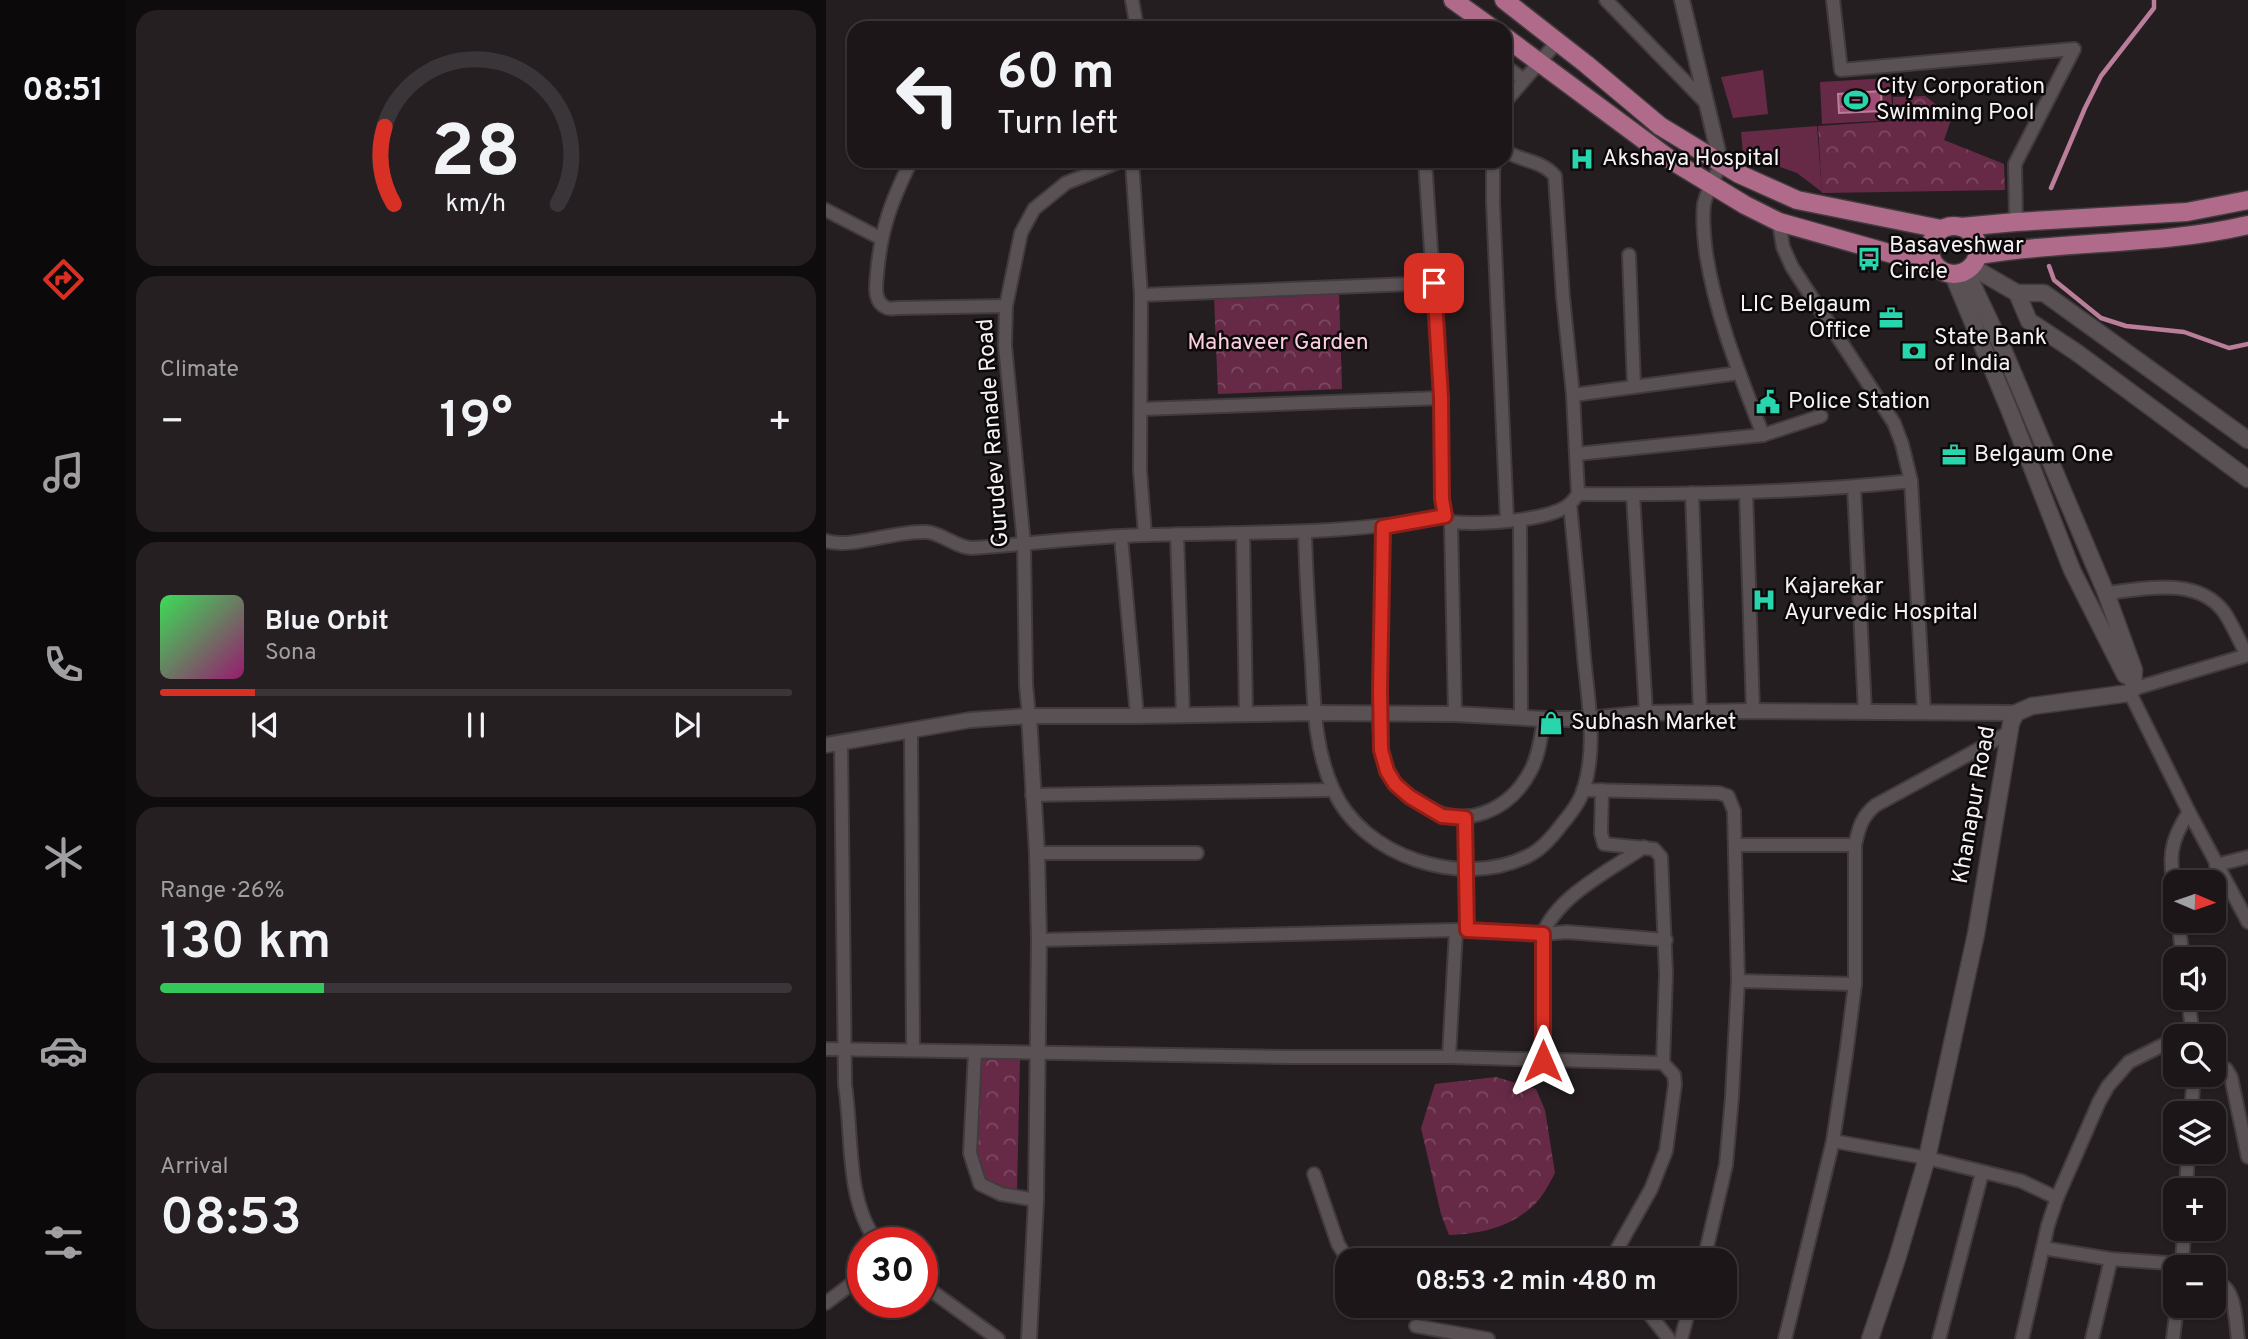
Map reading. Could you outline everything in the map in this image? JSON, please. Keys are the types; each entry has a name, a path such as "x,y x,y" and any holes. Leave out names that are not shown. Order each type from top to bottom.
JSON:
{"main road":[{"path":"1453,0 1482,21"},
{"path":"1504,0 1660,127 1721,164 1797,200 1941,229 2187,212 2248,200"},
{"path":"1512,42 1671,160 1779,222 1935,266 1946,273 2066,244 2208,235 2248,225"},
{"path":"1961,227 1973,235 1978,248 1967,267 2010,409 2072,570 2132,687"},
{"path":"1935,266 1930,253 1931,239 1941,229"},
{"path":"1967,267 2017,293 2044,293 2248,440"},
{"path":"1967,267 2106,593 2134,670 2132,687"},
{"path":"2017,293 2029,321 2076,352 2248,479"},
{"name":"Khanapur Road","path":"1870,1339 1927,1158 1976,934 2008,733 2016,713 2032,706 2132,687"}],"street":[{"path":"1132,0 1136,21"},
{"path":"1606,0 1707,104"},
{"path":"1682,0 1721,164 1704,203 1703,222 1709,269 1728,343 1763,435"},
{"path":"1833,0 1841,70 2074,48 2015,164 2016,222"},
{"path":"1512,94 1557,42"},
{"path":"1512,71 1524,80"},
{"path":"1305,533 1315,713 1323,759 1333,790 1354,821 1381,844 1433,866 1468,870 1500,867 1530,856 1554,835 1574,810 1583,790 1590,753 1590,719 1574,499 1576,454 1573,395 1555,176 1548,167 1512,154"},
{"path":"908,168 893,198 880,239 875,290 879,300 886,308 1006,306"},
{"name":"Gurudev Ranade Road","path":"1029,716 1024,545 1005,345 1006,306 1021,233 1034,209 1066,183 1104,168"},
{"path":"1132,168 1141,295 1140,470 1145,535"},
{"path":"1426,168 1441,398 1442,499 1448,519 1455,714"},
{"path":"1494,168 1493,203 1514,520 1521,717"},
{"path":"826,210 880,239"},
{"path":"1779,222 1783,247 1792,267 1894,424 1902,444 1911,481 1924,712"},
{"path":"1629,255 1634,386"},
{"path":"1141,295 1434,283"},
{"path":"1573,395 1739,373"},
{"path":"1141,409 1441,398"},
{"path":"1576,454 1763,435 1821,416"},
{"path":"826,541 837,544 925,532 936,533 960,547 1024,545 1145,535 1305,533 1448,519 1514,520 1555,511 1574,499 1854,487 1911,481"},
{"path":"1854,487 1865,712"},
{"path":"1746,492 1753,711"},
{"path":"1692,493 1700,712"},
{"path":"1633,495 1646,713"},
{"path":"1383,527 1381,750 1387,771 1395,784 1410,797 1442,816 1465,818 1498,807 1517,790 1531,770 1544,719"},
{"path":"1177,534 1183,716"},
{"path":"1243,534 1246,715"},
{"path":"1121,537 1137,716"},
{"path":"2106,593 2183,588 2200,592 2222,610 2247,655 2132,687 2189,812 2248,922"},
{"path":"826,745 970,720 1029,716 1315,713 1590,719 1646,713 1753,711 2016,713"},
{"path":"1029,716 1037,853 1038,940 1036,1199 1030,1339"},
{"path":"911,730 913,1049"},
{"path":"1785,1339 1833,1141 1855,984 1855,845 1860,823 1866,813 1876,805 2008,733"},
{"path":"841,743 843,1049 855,1181 860,1209 869,1227"},
{"path":"1032,795 1333,790"},
{"path":"1583,790 1719,793 1728,796 1734,811 1738,981 1727,1155 1707,1248"},
{"path":"1602,790 1601,833 1604,844 1654,849 1661,857 1667,1000 1663,1063"},
{"path":"2173,870 2171,847 2178,828 2189,812"},
{"path":"1449,1057 1468,870 1465,818"},
{"path":"826,836 841,835"},
{"path":"1736,845 1855,845"},
{"path":"1543,1061 1543,934 1549,920 1585,887 1644,847"},
{"path":"1037,853 1197,853"},
{"path":"2216,865 2248,857"},
{"path":"1038,940 1461,930 1543,934 1567,932 1666,940"},
{"path":"1738,981 1855,984"},
{"path":"2022,1339 2057,1198 2086,1128 2108,1086 2129,1062 2163,1045"},
{"path":"826,1049 1449,1057 1663,1063 1674,1074 1675,1084 1666,1151 1651,1189 1618,1248"},
{"path":"975,1052 970,1153 980,1184 1002,1194 1036,1199"},
{"path":"2226,1069 2231,1077 2248,1157"},
{"path":"1833,1141 1927,1158 2021,1181 2057,1198"},
{"path":"1939,1339 1982,1173"},
{"path":"1314,1174 1340,1248"},
{"path":"2043,1248 2163,1264"},
{"path":"2092,1339 2111,1259"},
{"path":"826,1303 847,1287"},
{"path":"2226,1288 2230,1292 2238,1339"},
{"path":"938,1296 998,1339"},
{"path":"1652,1318 1669,1339"},
{"path":"1681,1339 1687,1318"},
{"path":"2173,1339 2176,1318"},
{"path":"1416,1326 1488,1339"}],"green space":[{"path":"1763,70 1768,114 1733,118 1721,77"},
{"name":"City Corporation Swimming Pool","path":"1890,78 1893,120 1822,124 1820,82"},
{"path":"1925,96 1952,117 1944,140 2004,164 2005,190 1822,193 1818,126 1893,121 1893,97"},
{"path":"1817,126 1822,192 1797,173 1743,154 1741,132"},
{"name":"Mahaveer Garden","path":"1339,292 1342,389 1218,394 1214,296"},
{"path":"979,1057 1020,1058 1017,1191 1003,1190 984,1181 974,1152"},
{"path":"1496,1077 1536,1089 1545,1110 1555,1173 1536,1203 1514,1220 1483,1231 1449,1235 1441,1214 1421,1128 1435,1084"}],"water":[{"name":"City Corporation Swimming Pool","path":"1881,91 1882,111 1839,113 1838,94"}],"waterway":[{"path":"2051,188 2101,76 2154,8 2154,0"},
{"path":"2049,266 2054,280 2101,318 2126,326 2184,332 2229,348 2248,344"}],"place":[{"name":"City Corporation Swimming Pool","path":"1856,100"},
{"name":"Akshaya Hospital","path":"1582,159"},
{"name":"Basaveshwar Circle","path":"1869,259"},
{"name":"LIC Belgaum Office","path":"1891,318"},
{"name":"State Bank of India","path":"1914,351"},
{"name":"Police Station","path":"1768,402"},
{"name":"Belgaum One","path":"1954,455"},
{"name":"Kajarekar Ayurvedic Hospital","path":"1764,600"},
{"name":"Subhash Market","path":"1551,723"}],"route":[{"path":"1434,283 1441,398 1442,499 1445,516 1383,527 1381,750 1387,771 1395,784 1410,797 1442,816 1465,818 1467,930 1543,934 1543,1061"}]}
